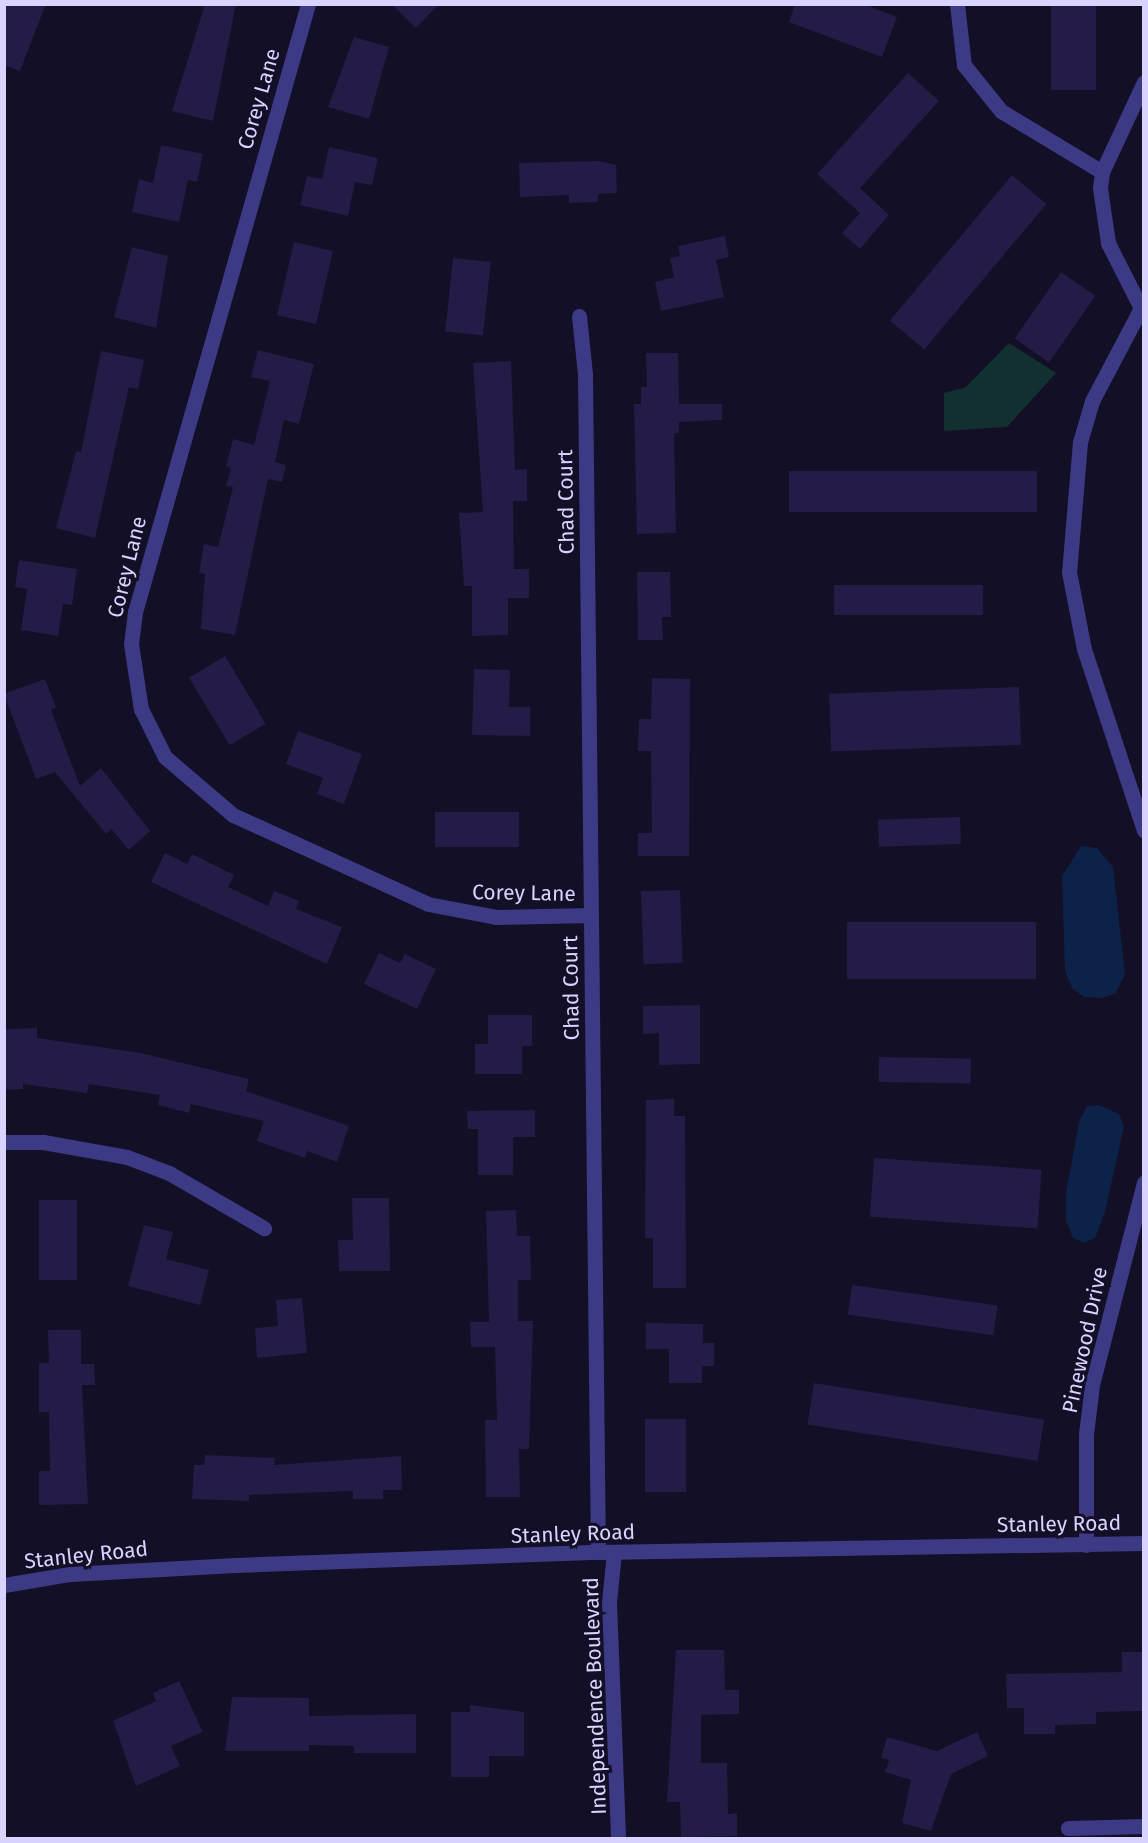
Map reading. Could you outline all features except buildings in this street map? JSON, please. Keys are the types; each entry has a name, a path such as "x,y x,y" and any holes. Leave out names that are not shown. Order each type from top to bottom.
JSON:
{"street":[{"name":"Corey Lane","path":"308,4 135,612 131,644 141,709 165,757 233,815 428,904 496,917 591,915"},
{"path":"957,4 964,65 1001,111 1102,172"},
{"path":"1143,82 1102,172 1108,243 1141,308 1092,401 1080,442 1070,572 1084,649 1143,830"},
{"name":"Chad Court","path":"579,316 585,374 591,915 606,1552"},
{"path":"4,1143 43,1142 127,1157 188,1183 264,1228"},
{"name":"Pinewood Drive","path":"1086,1545 1086,1434 1092,1385 1143,1183"},
{"name":"Stanley Road","path":"4,1585 70,1574 606,1552 1143,1543"},
{"name":"Independence Boulevard","path":"606,1552 619,1839"},
{"path":"1068,1828 1143,1826"}],"green space":[{"path":"1009,343 1056,373 1007,427 944,431 944,393 966,387"}],"water":[{"path":"1081,846 1097,848 1113,867 1125,974 1116,993 1102,998 1084,997 1072,988 1065,971 1062,876"},
{"path":"1099,1105 1119,1114 1124,1126 1105,1212 1095,1238 1084,1243 1073,1238 1066,1221 1066,1193 1079,1122 1087,1106"}]}
